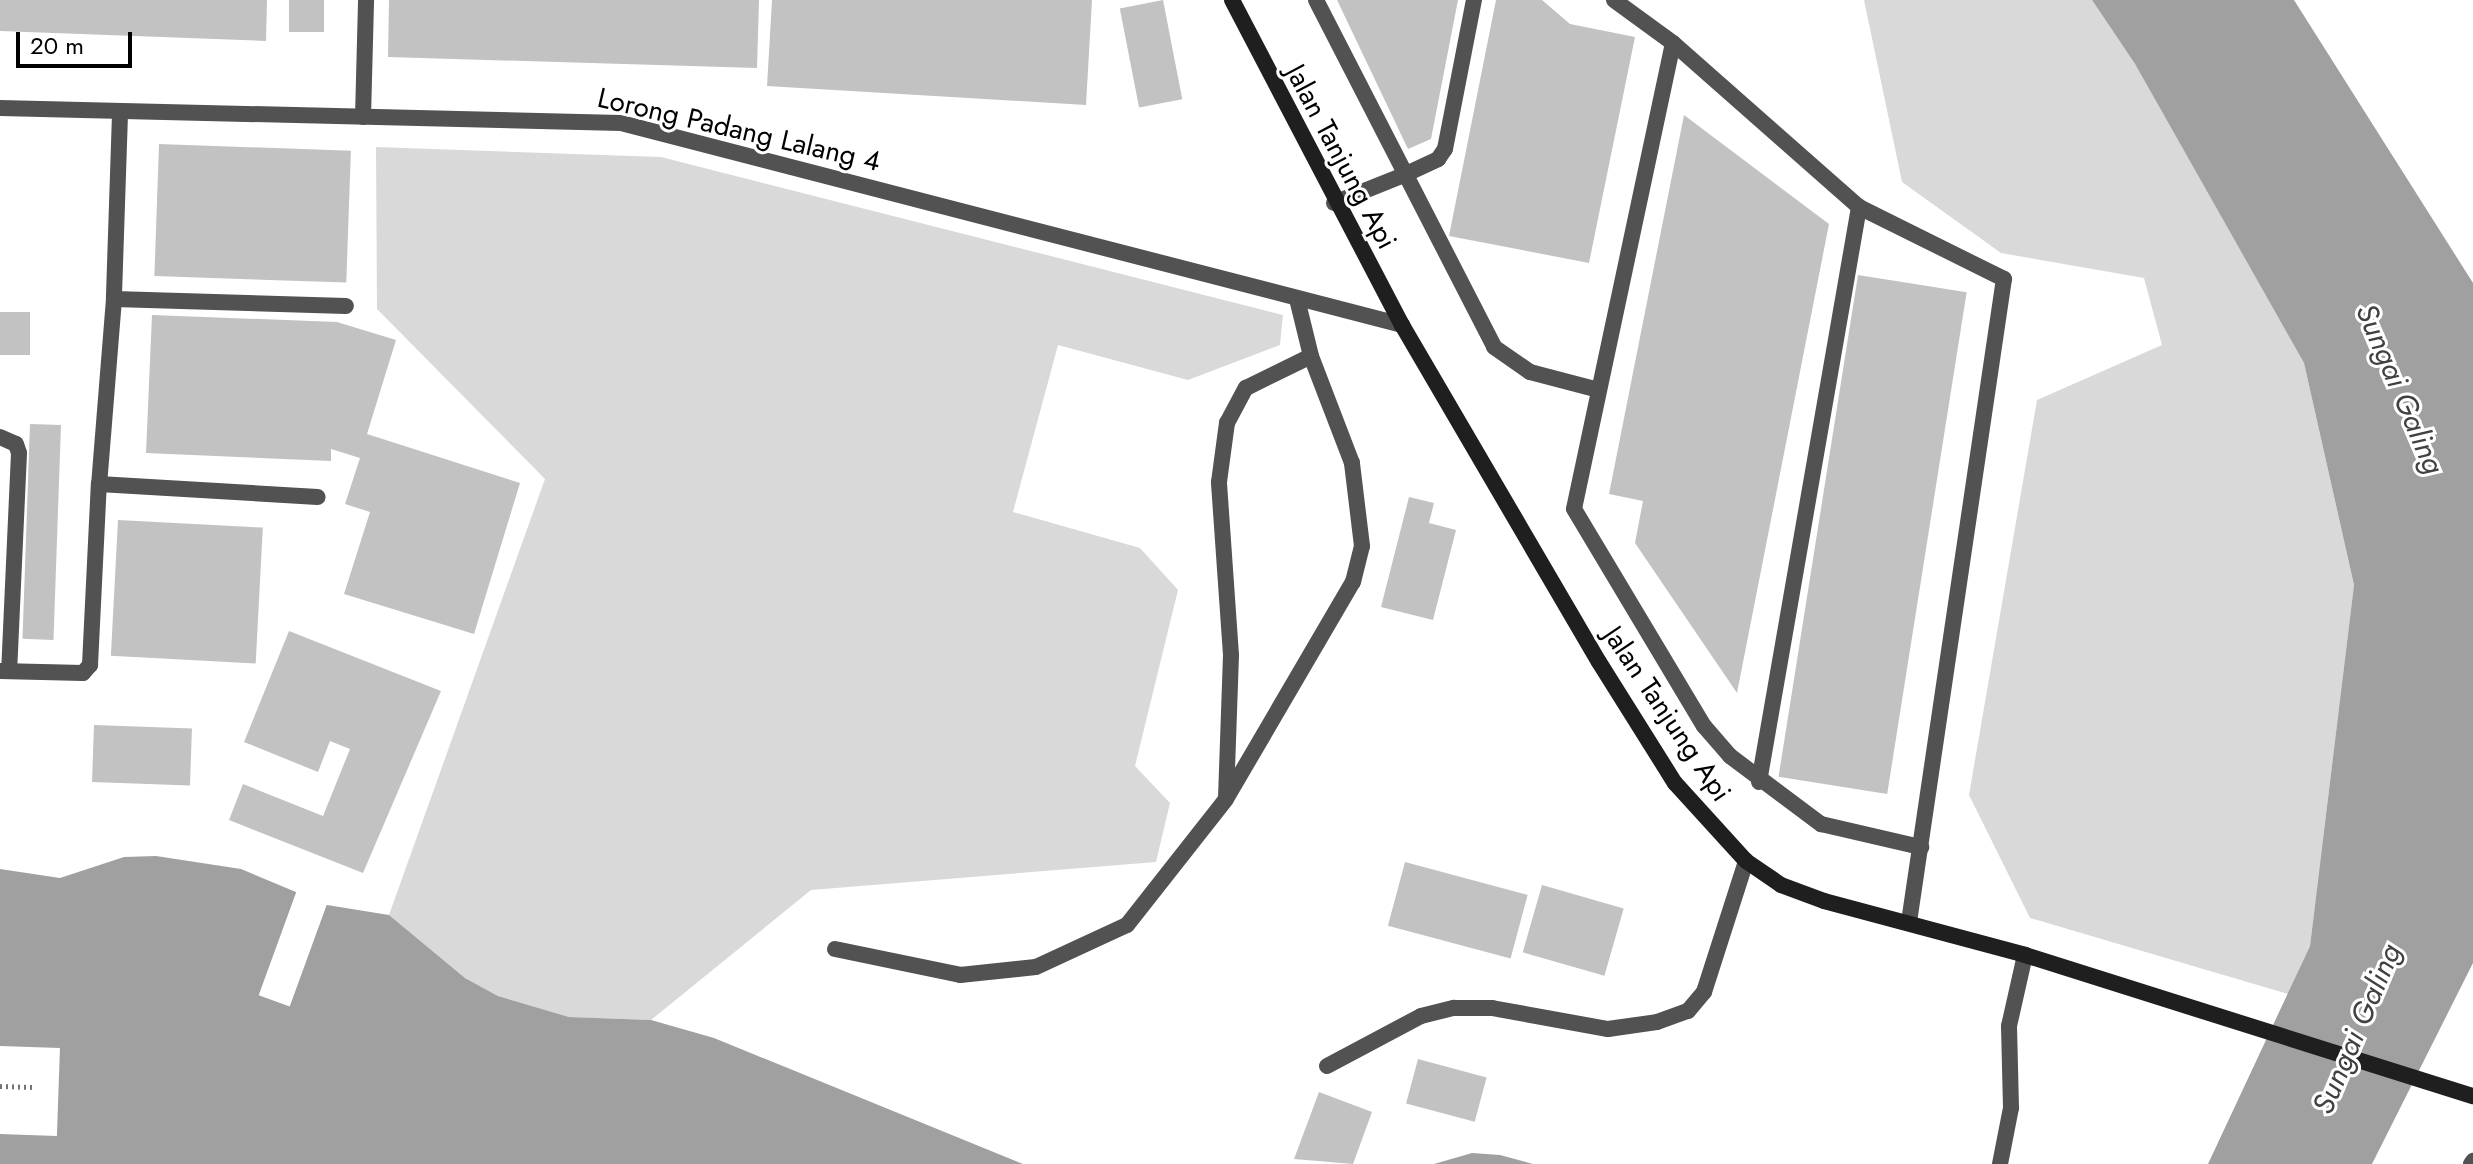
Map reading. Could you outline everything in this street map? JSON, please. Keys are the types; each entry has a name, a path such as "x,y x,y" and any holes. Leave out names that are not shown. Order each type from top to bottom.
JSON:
{"street":[{"path":"363,117 366,0"},
{"name":"Jalan Tanjung Api","path":"1232,0 1334,203 1402,325 1675,783 1746,861 1781,885 2025,955 2470,1095"},
{"path":"1316,0 1494,347 1530,372 1599,390"},
{"path":"1334,203 1438,159 1445,149 1474,0"},
{"path":"1614,0 1673,43 1859,207 2004,279 1909,922"},
{"path":"1673,43 1574,509 1576,516 1704,726 1759,782 1821,824 1921,847"},
{"name":"Lorong Padang Lalang 4","path":"0,108 120,114 621,123 1402,325"},
{"path":"0,437 16,444 19,453 4,671 83,673 90,665 99,484 114,299 120,114"},
{"path":"1759,782 1859,207"},
{"path":"114,299 346,306"},
{"path":"835,949 960,975 1036,967 1127,925 1226,799 1353,582 1362,546 1352,463 1311,356 1297,299"},
{"path":"1226,799 1231,655 1219,482 1227,423 1246,388 1311,356"},
{"path":"99,484 318,497"},
{"path":"1327,1066 1421,1016 1454,1008 1492,1008 1608,1029 1657,1022 1688,1011 1704,992 1746,861"},
{"path":"2000,1164 2011,1108 2009,1026 2025,955"}],"path":[{"path":"0,1086 32,1087"}],"shaded area":[{"path":"1864,0 2092,0 2135,64 2304,363 2354,585 2310,946 2288,994 2030,918 1969,795 2037,400 2162,345 2144,278 2001,253 1902,182"},
{"path":"376,147 661,157 1283,315 1280,345 1188,380 1058,345 1013,512 1140,548 1178,590 1135,766 1170,803 1156,862 811,890 651,1020 569,1017 498,996 465,978 389,915 545,479 377,309"}],"water":[{"name":"Sungai Galing","path":"2092,0 2294,0 2473,283 2473,963 2372,1164 2208,1164 2310,946 2354,585 2304,363 2135,64"},
{"path":"156,856 241,869 327,905 389,915 465,978 498,996 569,1017 651,1020 714,1038 1023,1164 0,1164 0,869 60,878 124,857"},
{"path":"1472,1153 1500,1155 1533,1164 1434,1164"}],"pier":[{"path":"297,890 328,901 290,1007 259,995"},
{"path":"0,1046 60,1048 57,1136 0,1134"}],"building":[{"path":"0,0 267,0 266,41 0,31"},
{"path":"289,0 324,0 324,32 289,32"},
{"path":"389,0 759,0 757,68 388,57"},
{"path":"772,0 1092,0 1086,105 767,86"},
{"path":"1163,0 1182,99 1139,108 1120,8"},
{"path":"1337,0 1458,0 1431,139 1408,149"},
{"path":"1496,0 1542,0 1570,24 1635,37 1589,263 1449,236"},
{"path":"1684,115 1829,224 1737,693 1635,543 1643,501 1609,494"},
{"path":"159,144 351,151 346,283 154,276"},
{"path":"1858,275 1967,292 1887,794 1779,777"},
{"path":"0,312 30,312 30,355 0,355"},
{"path":"152,315 337,322 396,340 367,434 520,483 474,634 344,594 370,512 345,504 360,458 331,449 331,461 146,453"},
{"path":"30,424 61,425 53,640 22,639"},
{"path":"1409,497 1434,503 1429,523 1456,530 1433,620 1381,607"},
{"path":"118,520 263,528 256,663 111,656"},
{"path":"289,631 441,691 363,873 229,820 243,784 323,816 350,749 330,741 318,772 244,742"},
{"path":"94,725 192,728 190,785 92,782"},
{"path":"1405,862 1528,895 1511,959 1388,926"},
{"path":"1542,885 1624,908 1604,976 1523,952"},
{"path":"1418,1059 1487,1077 1475,1122 1406,1103"},
{"path":"1319,1092 1372,1112 1353,1164 1294,1159"}]}
